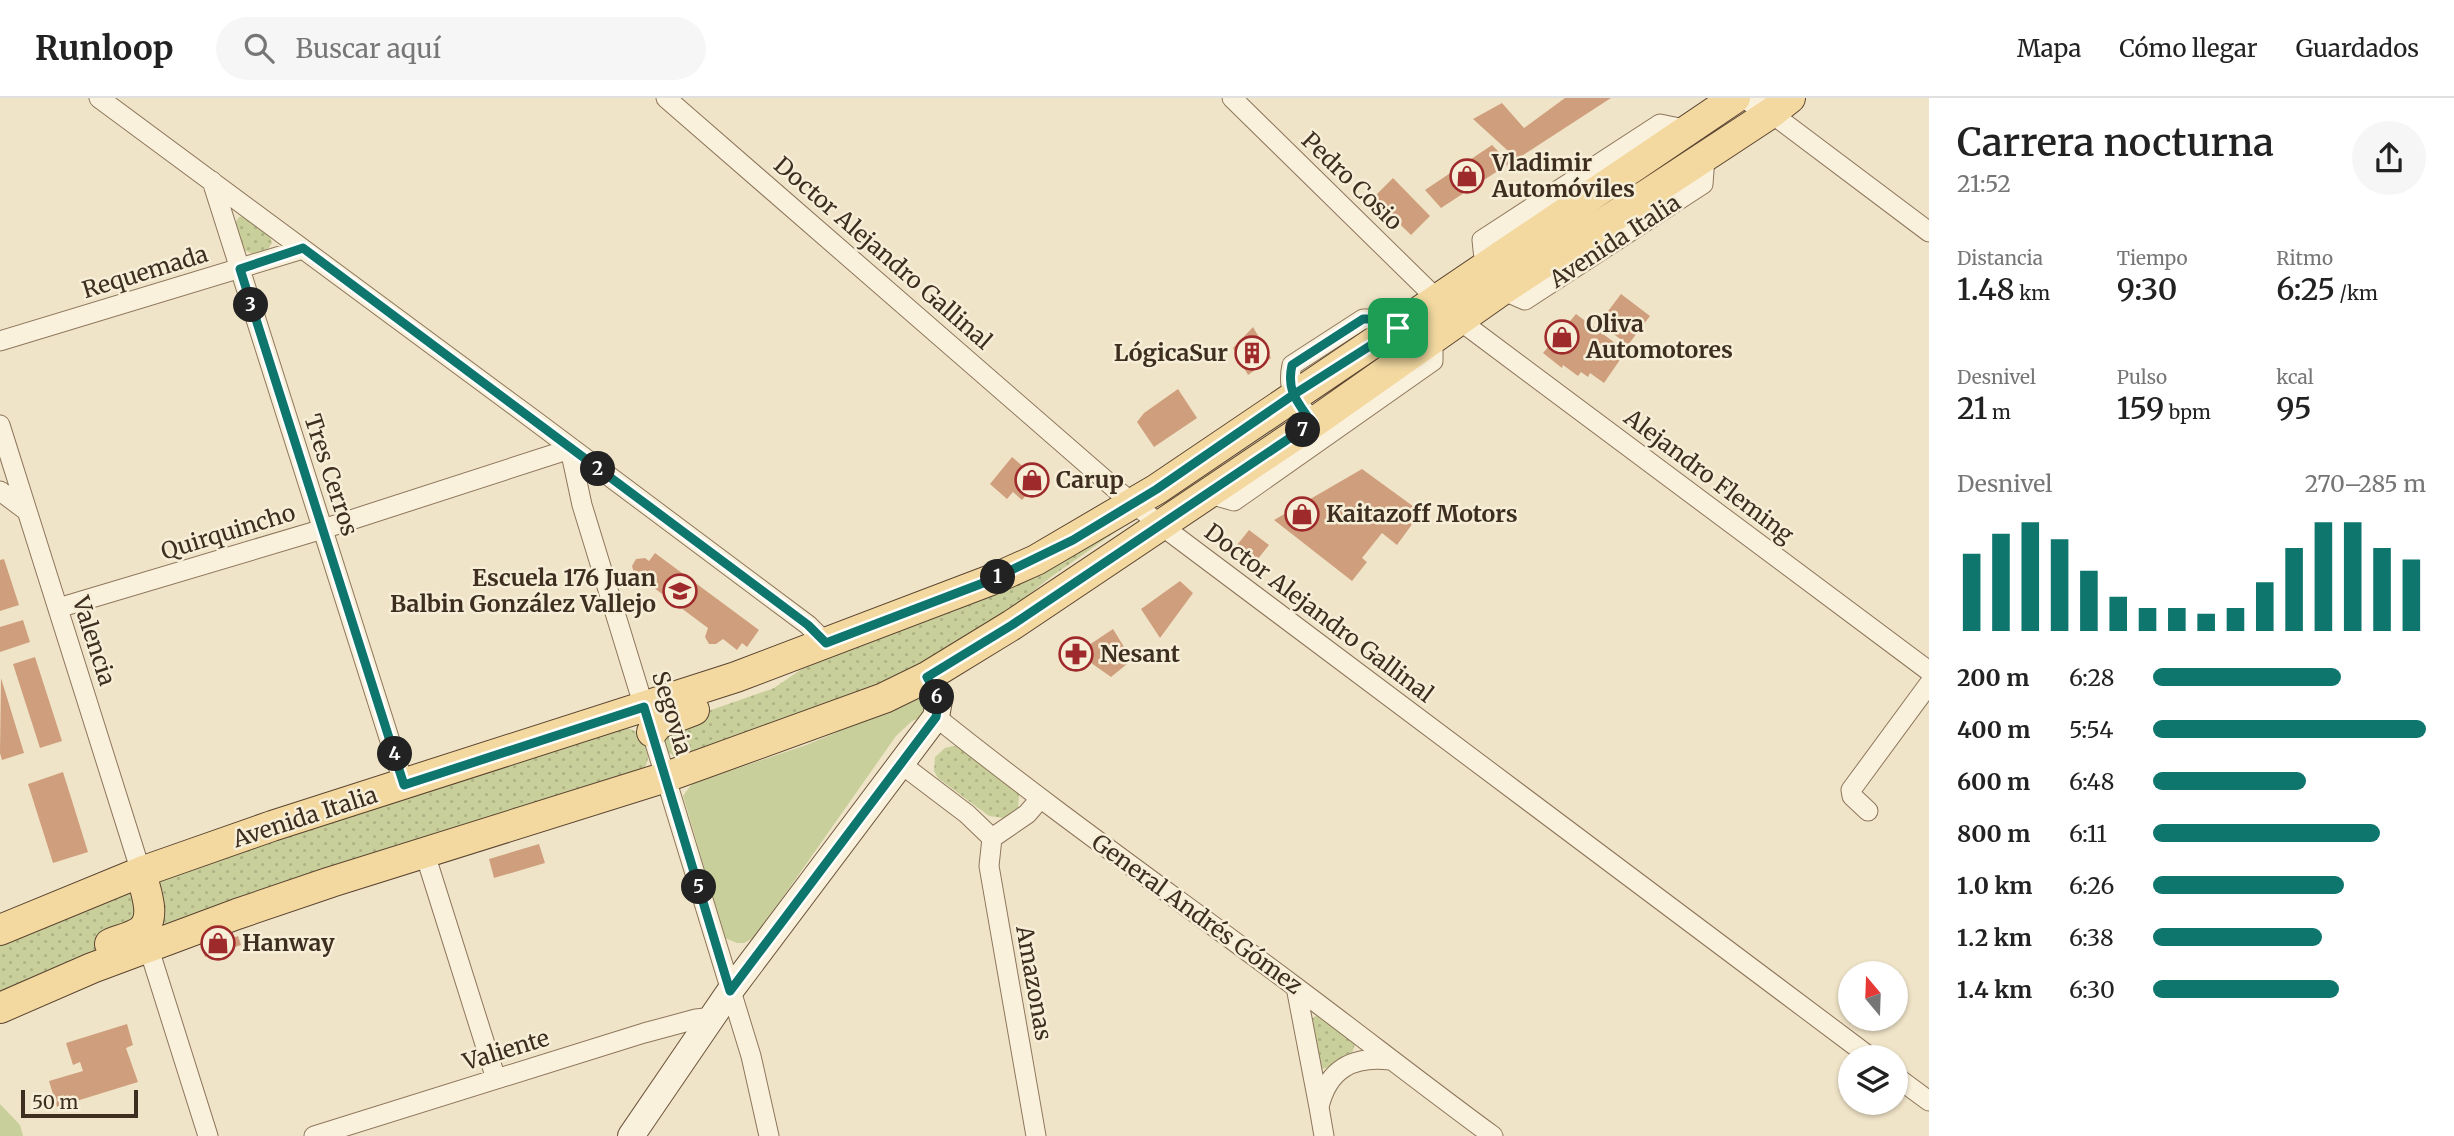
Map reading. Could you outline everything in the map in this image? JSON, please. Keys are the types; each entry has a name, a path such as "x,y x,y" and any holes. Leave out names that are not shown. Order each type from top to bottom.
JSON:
{"main road":[{"name":"Avenida Italia","path":"0,930 141,872 272,826 404,785 648,720 789,657 1002,575 1073,540 1133,503 1398,328 1449,310 1735,98"},
{"name":"Avenida Italia","path":"1494,279 1705,157 1770,103"},
{"name":"Avenida Italia","path":"0,1007 148,946 331,882 666,778 884,698 927,677 1012,625 1312,423 1433,339 1449,310"},
{"path":"1161,526 1161,508 1165,500 1231,456 1258,429 1262,418"},
{"path":"1012,625 1041,593 1129,527 1135,519 1133,503"},
{"path":"41,989 70,961 142,930 149,906 141,872"}],"street":[{"path":"99,98 534,419 570,449 808,625 826,643"},
{"name":"Doctor Alejandro Gallinal","path":"666,98 691,105 1161,526 1854,1045"},
{"name":"Pedro Cosio","path":"1232,98 1449,310"},
{"path":"1770,103 1929,232"},
{"name":"Tres Cerros","path":"212,181 404,785"},
{"name":"Requemada","path":"0,341 303,248"},
{"name":"Alejandro Fleming","path":"1449,310 1929,671"},
{"path":"1206,493 1234,501 1433,360 1433,339"},
{"path":"1293,395 1312,423"},
{"name":"Valencia","path":"0,425 141,872"},
{"name":"Quirquincho","path":"58,608 323,529 570,449"},
{"name":"Segovia","path":"570,449 582,505 751,1056 769,1136"},
{"path":"0,491 27,511"},
{"path":"631,1136 730,991 936,717 939,700 927,677"},
{"path":"1868,811 1853,796 1851,790 1929,684"},
{"name":"General Andrés Gómez","path":"936,717 1040,799 1493,1136"},
{"path":"901,764 967,814 992,838 1027,814 1040,799"},
{"name":"Amazonas","path":"992,838 989,866 1036,1136"},
{"path":"425,854 496,1079"},
{"path":"148,946 208,1136"},
{"path":"1296,987 1324,1136"},
{"name":"Valiente","path":"314,1136 674,1024 696,1018 714,1017"},
{"path":"1319,1107 1327,1084 1344,1067 1362,1060 1390,1060"},
{"path":"1908,1086 1929,1101"}],"green space":[{"path":"245,216 270,236 272,243 268,249 253,254 244,250 235,223 239,217"},
{"path":"1117,528 1118,530 1051,577 985,629 888,683 681,760 673,756 666,747 663,735 691,717 774,688 812,662"},
{"path":"923,697 928,699 927,715 912,721 896,736 755,937 744,943 725,938 683,796 691,785 806,745"},
{"path":"623,728 637,733 646,744 648,758 641,772 0,996 0,943 233,852"},
{"path":"961,747 1017,790 1018,809 1004,818 989,816 938,778 934,771 935,757 945,748"},
{"path":"1317,1015 1355,1044 1352,1053 1327,1068 1320,1069 1310,1020"},
{"path":"0,1104 20,1125 23,1136 0,1136"}],"building":[{"path":"1565,98 1611,98 1517,159 1473,119 1502,103 1524,128"},
{"name":"Vladimir Automóviles","path":"1492,145 1510,163 1441,208 1425,190"},
{"name":"Vladimir Automóviles","path":"1393,178 1430,216 1411,235 1373,198"},
{"path":"1621,294 1650,316 1628,345 1599,323"},
{"path":"1576,314 1626,351 1604,383 1590,373 1588,377 1581,372 1578,376 1563,365 1562,368 1543,353"},
{"name":"LógicaSur","path":"1253,327 1271,358 1248,375 1233,348"},
{"path":"1178,389 1197,418 1154,447 1137,422 1144,413"},
{"path":"1012,457 1039,480 1022,500 1013,492 1007,499 990,484"},
{"path":"1362,469 1421,512 1397,545 1382,533 1362,558 1367,562 1352,581 1274,520"},
{"path":"1249,530 1269,545 1257,560 1237,545"},
{"path":"655,553 759,630 747,647 742,643 737,650 723,639 716,644 709,644 705,637 708,628 634,573 632,566 636,559 645,558 649,561"},
{"path":"4,559 19,605 0,611 0,560"},
{"path":"1180,581 1193,593 1160,638 1141,609"},
{"path":"23,620 30,642 0,652 0,627"},
{"path":"1113,629 1132,660 1111,677 1077,653"},
{"path":"35,657 62,741 40,748 13,664"},
{"path":"1,678 24,753 2,760 0,753"},
{"path":"63,772 88,852 53,863 28,784"},
{"path":"539,844 545,863 494,878 489,859"},
{"path":"238,936 241,945 205,957 202,948"},
{"path":"127,1024 133,1045 126,1048 138,1082 57,1107 49,1081 83,1071 80,1062 73,1065 66,1043"}],"place":[{"name":"Vladimir Automóviles","path":"1467,176"},
{"name":"Oliva Automotores","path":"1562,337"},
{"name":"LógicaSur","path":"1252,353"},
{"name":"Carup","path":"1032,480"},
{"name":"Kaitazoff Motors","path":"1302,514"},
{"name":"Escuela 176 Juan Balbin González Vallejo","path":"680,591"},
{"name":"Nesant","path":"1076,654"},
{"name":"Hanway","path":"218,943"}],"route":[{"path":"1398,328 1293,395 1157,489 1073,540 991,580 826,643 808,625 303,248 240,269 404,785 644,707 730,991 936,717 939,700 927,677 1143,539 1206,493 1312,423 1293,395 1289,380 1292,365 1363,319 1375,319 1398,328"}]}
